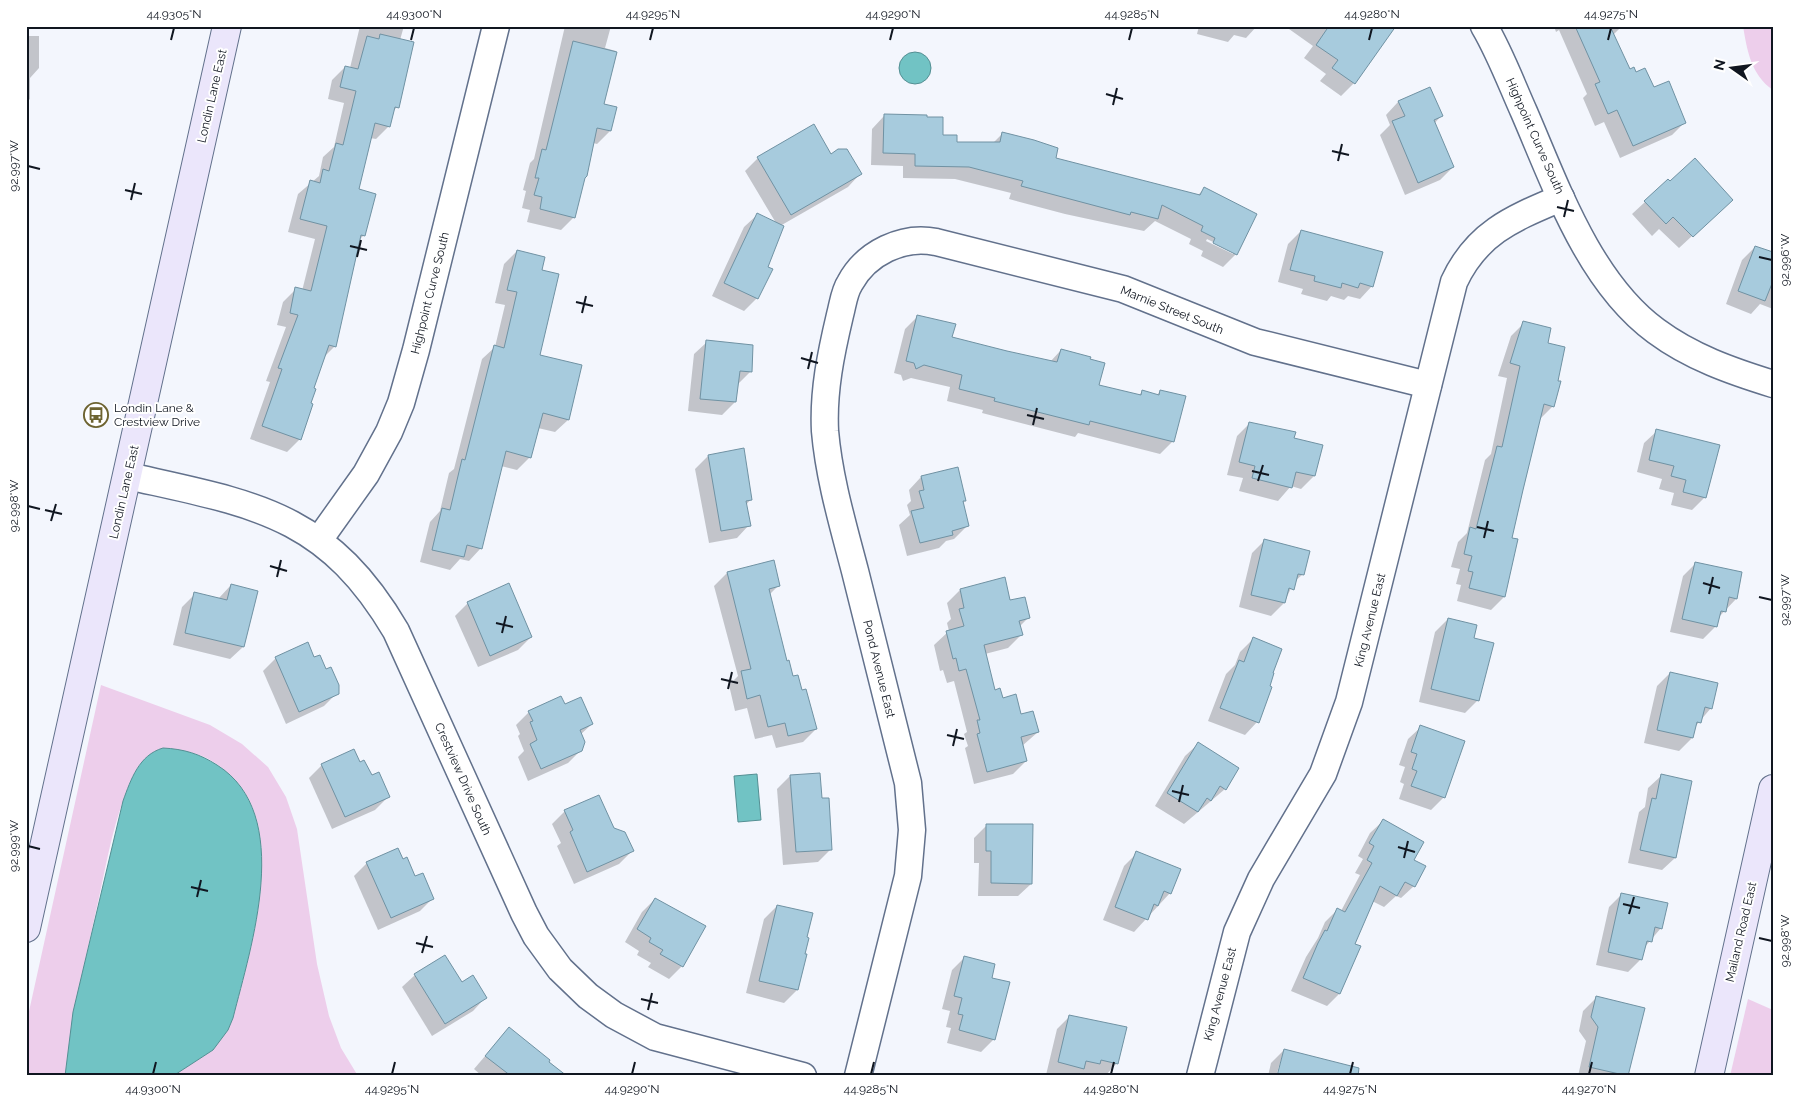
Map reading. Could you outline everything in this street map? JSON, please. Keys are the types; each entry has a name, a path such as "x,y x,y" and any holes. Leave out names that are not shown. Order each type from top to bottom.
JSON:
{"street":[{"name":"Londin Lane East","path":"26,928 228,26"},
{"name":"Highpoint Curve South","path":"319,540 366,474 389,432 400,404 416,350 496,26"},
{"name":"Highpoint Curve South","path":"1484,26 1499,54 1561,198 1594,259 1639,317 1669,340 1699,357 1773,384"},
{"name":"King Avenue East","path":"1200,1076 1237,932 1255,891 1313,791 1337,739 1354,682 1450,294 1460,270 1469,255 1499,227 1561,198"},
{"name":"Marnie Street South","path":"862,266 884,250 897,244 916,240 936,242 1123,289 1255,342 1428,385"},
{"name":"Pond Avenue East","path":"858,1076 906,883 912,830 908,783 833,484 825,430 826,389 833,345 846,290 862,266"},
{"name":"Crestview Drive South","path":"128,476 249,506 285,520 319,540 341,558 362,580 396,631 536,936 560,969 588,996 614,1015 655,1037 803,1076"},
{"name":"Mailand Road East","path":"1709,1076 1773,788"}],"shaded area":[{"path":"1743,26 1773,26 1773,90 1760,77 1751,61"},
{"path":"101,685 210,725 242,744 268,767 286,797 297,829 317,964 329,1016 341,1048 358,1076 173,1076 213,1050 228,1030 233,1018 248,959 261,891 262,857 258,825 248,797 229,774 218,765 200,755 185,753 147,757 136,772 127,790 114,830 78,993 65,1076 26,1076 26,1025"},
{"path":"1748,999 1773,1010 1773,1076 1730,1076"}],"water":[{"path":"915,52 921,53 926,57 930,62 930,74 926,79 921,83 915,84 909,83 904,79 900,74 899,68 900,62 904,57 909,53"},
{"path":"163,748 192,753 217,765 241,787 255,815 261,848 261,883 249,955 233,1018 228,1030 213,1050 173,1076 65,1076 73,1012 123,801 133,776 142,762 155,751"},
{"path":"757,774 761,820 738,822 734,776"}],"building":[{"path":"1329,26 1396,26 1355,84 1332,68 1338,60 1316,45"},
{"path":"1575,26 1610,26 1630,69 1634,67 1636,72 1645,68 1654,87 1669,81 1686,123 1633,146 1617,110 1608,114 1595,84 1600,82"},
{"path":"380,34 414,42 399,108 395,107 390,127 375,123 359,189 376,194 365,236 361,235 336,347 329,345 314,388 316,389 311,403 313,404 301,440 262,426 282,369 278,368 298,315 290,313 295,287 311,291 327,226 300,219 310,180 320,183 323,169 329,171 336,143 343,145 356,91 340,87 345,66 358,69 367,36 379,39"},
{"path":"573,41 617,52 604,104 617,107 611,131 597,128 587,176 575,218 540,209 542,197 534,195 539,178 535,178 542,149 546,150"},
{"path":"1430,87 1443,116 1434,120 1454,167 1418,183 1392,121 1405,116 1398,101"},
{"path":"884,114 943,117 943,135 957,135 957,142 1000,142 1002,132 1034,140 1058,148 1056,158 1200,195 1204,187 1257,214 1237,255 1213,243 1215,238 1201,231 1203,226 1162,205 1158,219 1131,212 1130,215 1021,186 1023,181 969,167 915,166 915,154 883,153"},
{"path":"814,124 831,154 838,149 847,149 862,174 791,215 757,157"},
{"path":"1695,158 1733,200 1693,237 1673,217 1666,224 1644,201"},
{"path":"757,213 784,226 768,267 773,269 758,299 724,283"},
{"path":"1301,230 1383,252 1373,287 1360,283 1358,288 1342,283 1341,288 1314,281 1315,276 1290,270"},
{"path":"1755,246 1773,252 1773,281 1765,301 1738,291"},
{"path":"517,250 545,257 542,270 559,274 540,355 582,365 569,420 543,413 531,458 506,451 482,549 467,545 464,557 432,550 442,508 450,510 462,459 465,460 494,345 504,348 517,292 507,290"},
{"path":"917,315 956,324 952,337 1007,351 1057,362 1061,349 1091,357 1090,359 1105,363 1099,385 1141,395 1142,390 1159,395 1160,390 1186,396 1174,442 1090,421 1089,425 994,401 995,398 959,389 962,375 924,365 916,369 914,363 906,361"},
{"path":"1523,321 1551,328 1548,343 1565,347 1558,381 1561,381 1554,407 1544,404 1523,490 1512,538 1518,539 1505,597 1469,588 1473,572 1468,571 1472,556 1464,554 1470,527 1476,529 1497,446 1502,447 1520,366 1510,363"},
{"path":"706,340 753,345 752,372 740,371 736,402 700,399"},
{"path":"1249,422 1296,432 1294,438 1323,445 1315,476 1296,472 1292,488 1252,478 1255,466 1239,462"},
{"path":"1656,429 1720,445 1706,498 1683,492 1686,480 1671,476 1674,466 1649,460"},
{"path":"744,448 752,500 746,501 751,526 721,531 708,455"},
{"path":"958,467 966,501 963,501 969,526 952,531 953,535 920,543 911,511 924,508 919,491 924,490 921,476"},
{"path":"1264,539 1310,551 1304,575 1298,574 1294,590 1289,588 1285,603 1251,595"},
{"path":"774,560 780,586 769,589 787,661 789,660 793,676 798,675 802,690 806,689 817,729 788,736 785,723 768,727 760,695 747,699 741,671 751,669 727,572"},
{"path":"1695,562 1742,572 1737,599 1729,597 1726,612 1721,611 1717,627 1682,619"},
{"path":"1005,577 1010,600 1025,597 1030,618 1019,621 1023,635 984,645 995,690 1000,688 1003,698 1016,694 1021,714 1033,711 1039,732 1021,737 1027,761 987,772 977,734 980,733 977,720 980,720 966,669 959,671 956,658 953,659 946,631 964,626 959,609 964,608 960,589"},
{"path":"509,583 532,637 490,656 467,602"},
{"path":"231,584 258,591 244,647 185,633 194,592 227,600"},
{"path":"1448,618 1477,625 1474,638 1494,643 1479,701 1431,689"},
{"path":"1253,637 1282,649 1273,673 1270,686 1272,687 1259,723 1220,708 1239,660 1244,662"},
{"path":"308,642 314,657 320,655 326,669 331,667 339,685 339,694 299,712 275,657"},
{"path":"1670,672 1718,683 1712,709 1705,707 1701,723 1697,722 1693,738 1657,730"},
{"path":"561,696 565,704 581,697 593,724 580,730 585,742 582,751 541,769 530,744 537,740 530,722 533,721 528,711"},
{"path":"1420,725 1465,741 1445,798 1411,786 1417,771 1412,769 1417,754 1411,752"},
{"path":"1198,742 1239,768 1226,790 1220,786 1211,801 1207,798 1198,812 1167,793"},
{"path":"354,749 360,762 364,760 372,775 379,772 390,797 345,817 321,764"},
{"path":"820,773 822,798 829,798 832,850 796,852 790,775"},
{"path":"1661,774 1692,781 1676,858 1640,850 1652,798 1656,799"},
{"path":"599,795 614,828 625,832 634,851 587,872 570,832 573,830 564,810"},
{"path":"1383,819 1424,842 1414,860 1426,866 1415,887 1405,882 1397,896 1380,886 1355,944 1361,946 1340,994 1303,978 1318,943 1325,930 1327,931 1337,908 1345,912 1372,863 1367,860 1374,846 1369,843"},
{"path":"986,824 1033,824 1032,884 991,883 991,851 986,851"},
{"path":"398,848 403,859 407,857 415,876 423,873 434,899 391,918 366,862"},
{"path":"1136,851 1181,869 1171,894 1164,891 1158,906 1154,904 1148,920 1115,907"},
{"path":"1621,893 1668,903 1662,929 1655,927 1652,942 1647,941 1642,960 1608,952"},
{"path":"655,898 706,926 683,967 660,954 663,950 649,942 651,938 637,929"},
{"path":"777,905 813,913 807,937 809,938 805,954 807,954 798,990 759,981"},
{"path":"445,955 462,982 473,975 487,998 445,1024 414,974"},
{"path":"964,956 995,964 992,978 1010,982 995,1040 959,1030 963,1015 958,1014 962,998 954,996"},
{"path":"1596,996 1645,1008 1628,1076 1589,1067 1598,1027 1591,1017"},
{"path":"1069,1015 1127,1027 1118,1064 1101,1060 1100,1064 1086,1061 1084,1069 1058,1062"},
{"path":"509,1027 567,1076 511,1076 485,1056"},
{"path":"1284,1049 1359,1068 1358,1076 1277,1076"}],"place":[{"name":"Londin Lane & Crestview Drive","path":"96,415"}]}
